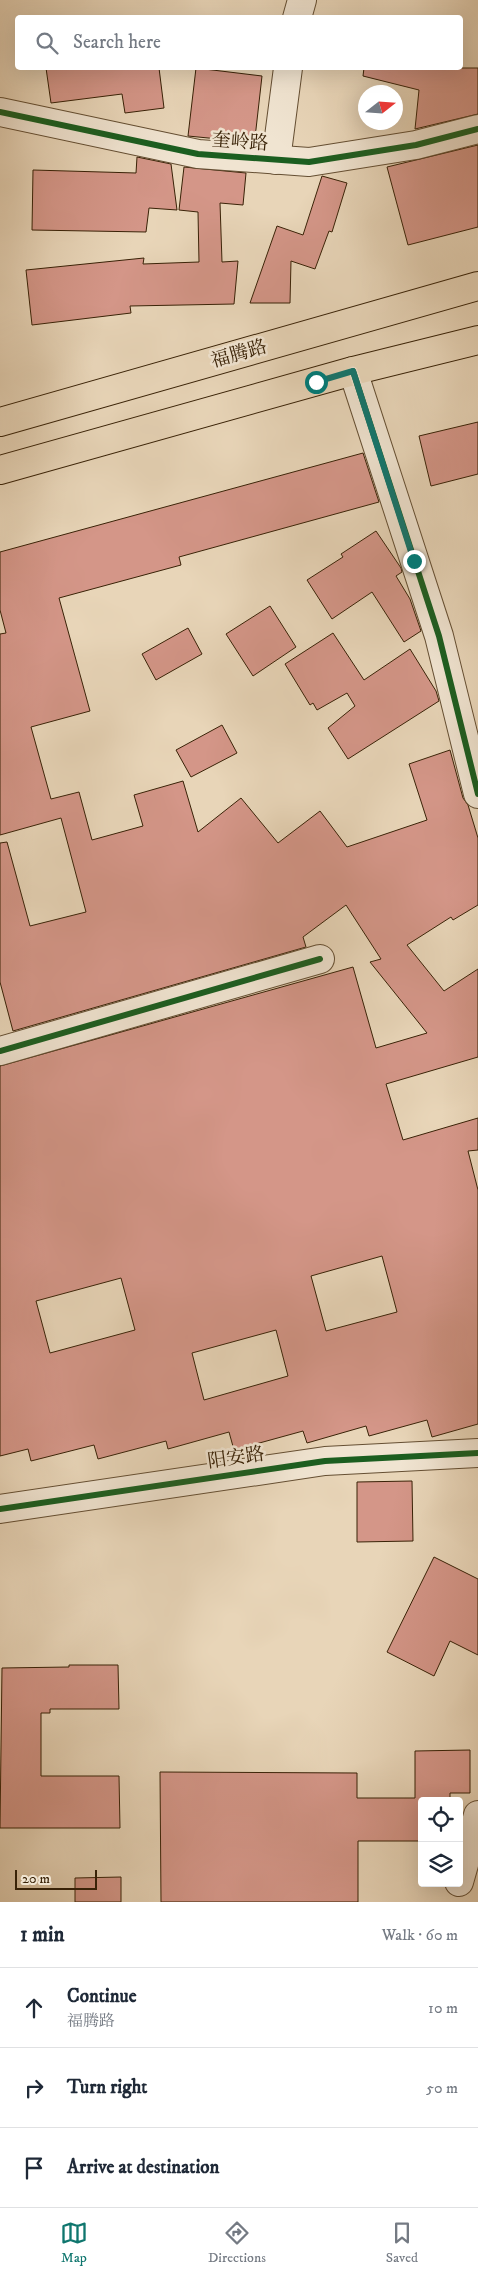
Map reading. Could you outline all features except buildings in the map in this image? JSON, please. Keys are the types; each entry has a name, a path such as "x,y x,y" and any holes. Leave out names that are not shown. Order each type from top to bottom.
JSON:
{"main road":[{"name":"福腾路","path":"0,422 478,286"},
{"path":"0,470 353,371 478,340"}],"street":[{"path":"298,15 302,0"},
{"path":"276,160 288,70"},
{"name":"奎岭路","path":"0,112 198,154 309,162 416,145 478,129"},
{"path":"353,371 439,636 478,794"},
{"path":"0,1051 320,958"},
{"name":"阳安路","path":"0,1509 325,1461 478,1453"},
{"path":"463,1869 478,1815"},
{"path":"454,1902 458,1887"}],"cycle path":[{"path":"0,112 198,154 309,162 416,145 478,129"},
{"path":"353,371 439,636 478,794"},
{"path":"0,1051 320,959"},
{"path":"0,1509 325,1461 478,1453"}],"route":[{"path":"316,382 353,371 414,561"}]}
